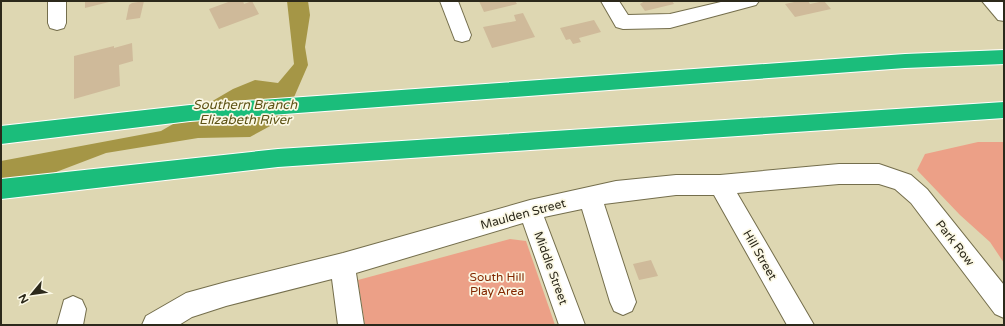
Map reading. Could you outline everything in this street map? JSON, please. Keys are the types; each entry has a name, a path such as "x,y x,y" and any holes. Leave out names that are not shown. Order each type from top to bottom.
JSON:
{"highway":[{"path":"1,135 190,113 905,61 1004,57"},
{"path":"1,189 278,158 1004,110"}],"street":[{"path":"58,1 58,23"},
{"path":"449,1 462,35"},
{"path":"610,1 623,22 670,21 750,1"},
{"path":"991,1 1004,15"},
{"name":"Maulden Street","path":"155,325 186,306 226,294 343,265 530,210 590,196 676,185 720,185 839,174 878,174 904,182"},
{"name":"Park Row","path":"904,182 919,196 1004,305"},
{"name":"Hill Street","path":"720,185 801,325"},
{"path":"590,196 622,302"},
{"name":"Middle Street","path":"530,210 572,325"},
{"path":"343,265 351,325"}],"green space":[{"path":"978,142 1004,142 1004,263 990,242 960,215 917,170 925,154"},
{"name":"South Hill Play Area","path":"510,239 526,241 555,325 365,325 358,280"}],"water":[{"name":"Southern Branch Elizabeth River","path":"287,1 308,1 310,15 305,47 308,65 285,118 250,137 198,138 106,153 1,193 1,161 161,131 233,89 255,80 278,83 294,64"}],"building":[{"path":"85,1 109,1 109,2 85,8"},
{"path":"144,1 140,18 126,20 129,5"},
{"path":"231,1 243,1 244,4 252,1 259,14 219,29 209,9"},
{"path":"479,1 515,1 517,4 484,12"},
{"path":"645,1 672,1 674,4 645,11 640,4"},
{"path":"808,1 810,4 824,1 831,9 795,17 785,4"},
{"path":"523,13 535,37 492,48 483,27 516,21 514,15"},
{"path":"594,20 601,32 579,38 581,42 573,44 570,39 566,40 560,28"},
{"path":"132,43 133,61 119,65 120,86 74,99 74,56"},
{"path":"651,260 658,276 639,280 633,264"}]}
